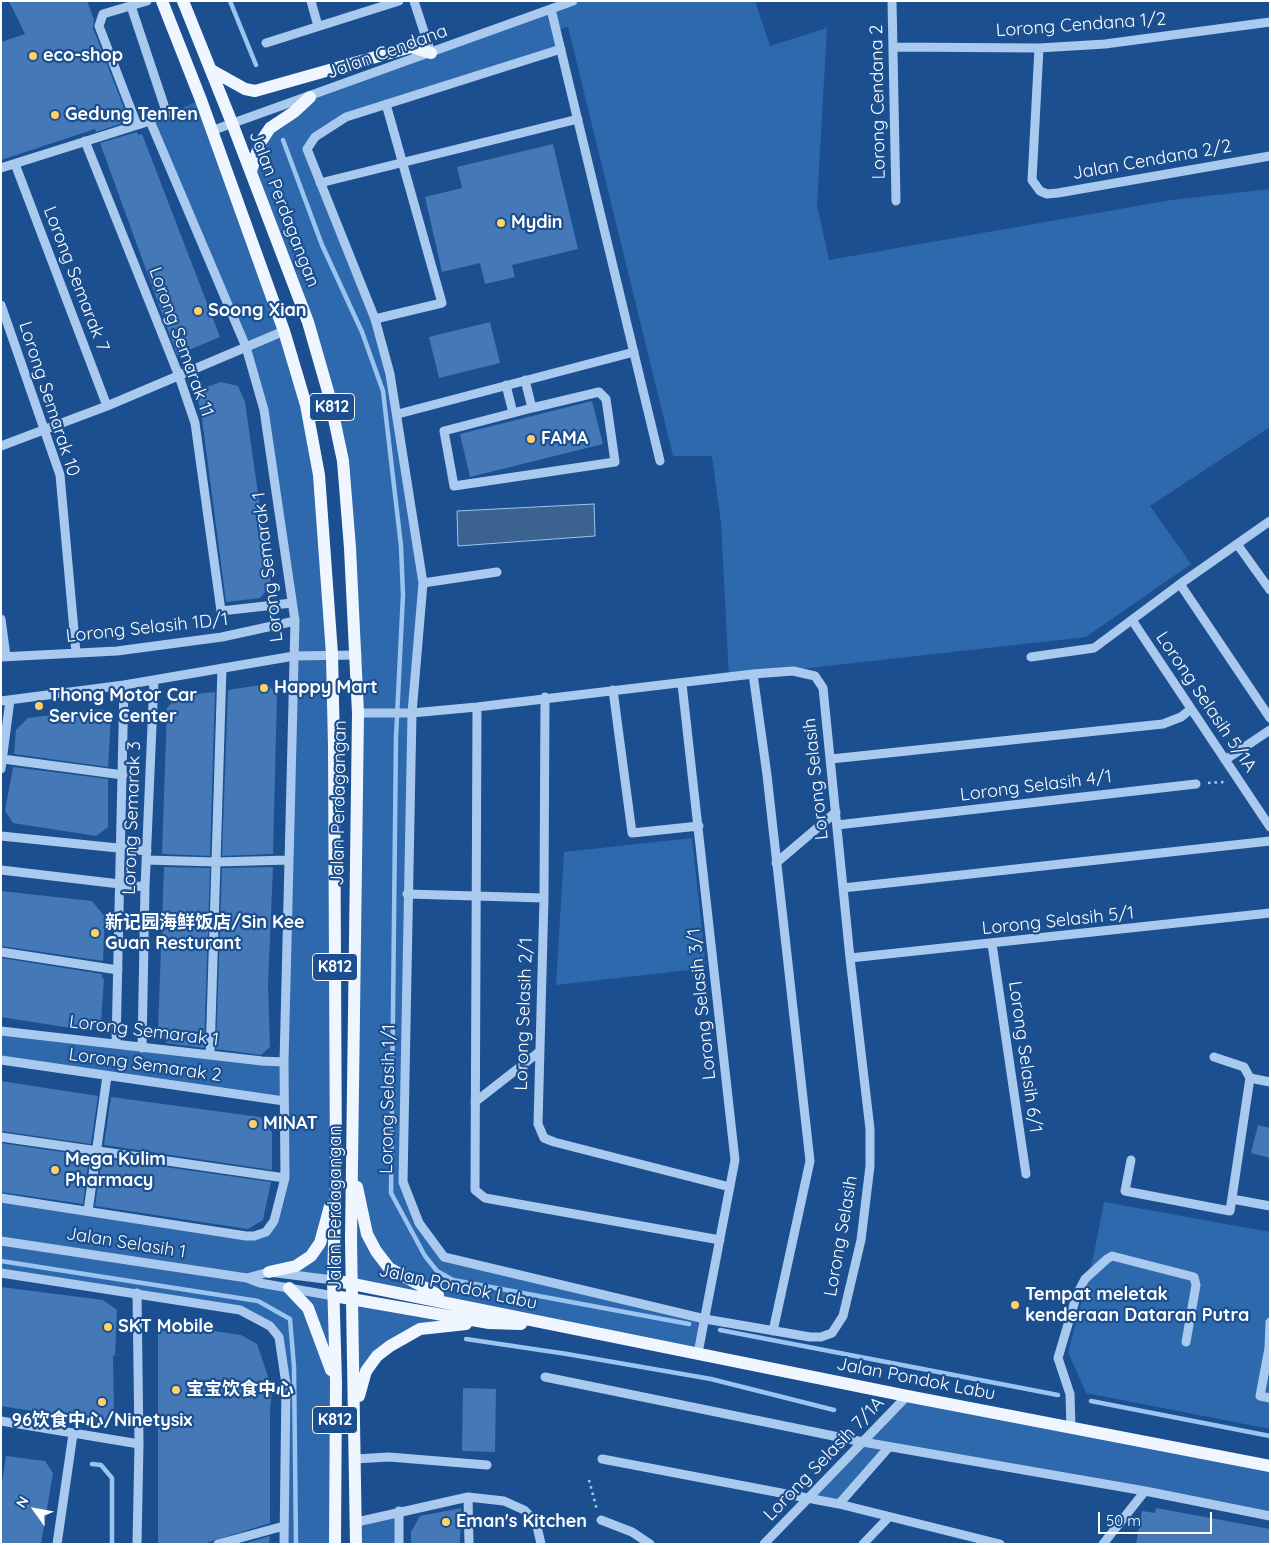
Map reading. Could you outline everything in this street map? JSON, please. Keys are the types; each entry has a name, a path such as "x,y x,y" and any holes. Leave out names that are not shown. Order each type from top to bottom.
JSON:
{"main road":[{"name":"Jalan Perdagangan","path":"162,1 284,330 306,405 319,475 332,654 336,1184 333,1280 336,1382 335,1544"},
{"name":"Jalan Perdagangan","path":"183,1 308,322 329,395 343,461 358,713 351,1239 354,1300 356,1544"},
{"path":"211,70 245,89 255,91 411,47 431,53"},
{"path":"250,171 260,143 270,128 294,112 310,97"},
{"path":"352,1164 368,1234 376,1251 389,1268 418,1286 488,1317"},
{"path":"269,1272 296,1266 311,1256 320,1244 336,1184"},
{"name":"Jalan Pondok Labu","path":"333,1280 353,1283 488,1317"},
{"path":"288,1288 308,1308 336,1382"},
{"name":"Jalan Pondok Labu","path":"334,1296 555,1325 907,1396 1270,1466"},
{"path":"354,1428 366,1371 377,1356 390,1346 420,1329 488,1317"}],"street":[{"path":"1,168 138,125 99,26 103,14 147,1"},
{"path":"311,1 318,26"},
{"path":"266,43 399,1"},
{"path":"414,1 431,53"},
{"name":"Lorong Cendana 2","path":"892,1 896,201"},
{"name":"Jalan Cendana","path":"211,131 310,97 568,2"},
{"path":"131,6 167,114"},
{"path":"551,9 660,461"},
{"name":"Lorong Cendana 1/2","path":"893,47 1039,48 1115,42 1270,22"},
{"path":"375,319 442,303 386,104 560,48"},
{"name":"Jalan Cendana 2/2","path":"1039,48 1032,180 1040,191 1047,194 1058,193 1270,156"},
{"name":"Lorong Selasih 1/1","path":"386,104 346,117 315,137 307,149 375,319 398,414 423,583 412,712 407,894 404,1182 419,1223 444,1257 705,1319 821,1337 832,1333"},
{"path":"320,183 578,119"},
{"name":"Lorong Semarak 1","path":"1,1198 254,1236 266,1232 274,1221 285,1178 284,1062 294,656 292,603 264,410 246,347 150,120 138,125"},
{"name":"Lorong Semarak 11","path":"85,141 179,376 195,422 221,611 292,603"},
{"name":"Lorong Semarak 7","path":"15,164 107,406"},
{"name":"Lorong Semarak 10","path":"1,305 60,475 76,653"},
{"path":"1,446 107,406 284,330"},
{"path":"398,414 634,352"},
{"path":"525,380 532,408"},
{"path":"506,385 513,413"},
{"path":"599,392 606,399 615,462 454,486 444,431 532,408 599,392"},
{"path":"1031,657 1094,648 1180,584 1270,521"},
{"path":"1236,544 1270,590"},
{"path":"423,583 497,572"},
{"path":"1180,584 1270,718"},
{"path":"1,619 4,656"},
{"name":"Lorong Selasih 5/1A","path":"1132,620 1270,827"},
{"name":"Lorong Selasih 1D/1","path":"4,656 117,651 222,637 294,621"},
{"path":"123,775 2,764 6,701 124,685 294,656 356,655"},
{"path":"210,1055 222,668"},
{"name":"Lorong Selasih","path":"358,713 378,714 478,707 545,697 682,684 753,674 793,671 815,676 823,688 850,958 870,1129 870,1166 861,1240 843,1316 832,1333"},
{"path":"753,674 810,1161 773,1331"},
{"name":"Lorong Semarak 3","path":"142,1048 145,887 154,680"},
{"name":"Lorong Selasih 3/1","path":"682,684 735,1160 698,1353"},
{"path":"116,1044 122,849 124,685"},
{"path":"612,690 632,832 698,826"},
{"name":"Lorong Selasih 2/1","path":"545,697 544,898 538,1052 538,1124 544,1138 730,1187"},
{"path":"478,707 475,1190 485,1198 720,1240"},
{"path":"831,759 1163,724 1181,717 1191,709"},
{"path":"1225,760 1270,730"},
{"name":"Lorong Selasih 4/1","path":"837,825 1196,784"},
{"path":"776,863 836,812"},
{"path":"1,836 122,849 147,855 216,862 288,860"},
{"path":"843,888 1270,841"},
{"path":"1,870 145,887"},
{"path":"407,894 544,898"},
{"name":"Lorong Selasih 5/1","path":"850,958 1270,913"},
{"name":"Lorong Selasih 6/1","path":"992,944 1026,1174"},
{"path":"1,952 118,970"},
{"name":"Lorong Semarak 1","path":"1,1030 142,1048 284,1062"},
{"path":"475,1102 538,1052"},
{"path":"1131,1160 1125,1191 1230,1211 1250,1078 1244,1067 1214,1057"},
{"name":"Lorong Semarak 2","path":"1,1060 284,1101"},
{"path":"88,1211 107,1076"},
{"path":"1250,1078 1270,1082"},
{"path":"1,1138 285,1178"},
{"path":"1232,1199 1270,1206"},
{"name":"Jalan Selasih 1","path":"1,1241 247,1278 260,1283 334,1296"},
{"path":"1071,1428 1070,1394 1058,1358 1077,1294 1085,1279 1107,1259 1112,1256 1194,1277 1196,1285 1186,1342"},
{"name":"Jalan Selasih 1","path":"247,1278 269,1272 333,1280"},
{"path":"1,1273 240,1310 270,1326 279,1337 286,1384 284,1544"},
{"path":"137,1293 139,1444 137,1544"},
{"path":"1270,1322 1260,1396 1270,1398"},
{"path":"545,1377 862,1442 1145,1491 1270,1516"},
{"name":"Lorong Selasih 7/1A","path":"764,1544 907,1396"},
{"path":"1,1421 139,1444"},
{"path":"57,1544 73,1434"},
{"path":"839,1504 889,1447"},
{"path":"355,1459 389,1458 487,1465"},
{"path":"602,1459 839,1504 888,1518 1000,1544"},
{"path":"1103,1544 1145,1491"},
{"path":"356,1522 399,1511 468,1498 504,1501 524,1510 536,1522 541,1544"},
{"path":"468,1498 469,1544"},
{"path":"399,1511 399,1544"},
{"path":"864,1544 888,1518"},
{"path":"601,1520 632,1532 650,1544"},
{"path":"218,1544 284,1526"}],"path":[{"path":"1196,784 1239,780"},
{"path":"589,1480 601,1520"}],"shaded area":[{"path":"573,1 755,1 770,46 827,28 817,205 829,260 1171,200 1270,189 1270,427 1150,506 1191,564 1086,637 729,677 721,523 712,456 673,456 568,27 556,30 561,49 346,117 307,149 375,319 398,414 423,583 408,712 404,1183 419,1223 444,1257 705,1319 698,1353 353,1283 358,713 343,461 329,395 251,171 260,143 310,97"},
{"path":"201,100 306,405 332,654 333,1280 269,1272 247,1278 1,1241 1,1198 246,1236 266,1232 285,1178 284,1101 1,1060 1,1031 283,1061 295,621 264,410 246,347 150,121"},
{"path":"594,504 595,536 458,546 457,511"},
{"path":"692,838 706,968 556,985 564,852"},
{"path":"1104,1202 1270,1232 1270,1429 1086,1393 1068,1352 1092,1263"},
{"path":"1,1243 334,1296 335,1544 284,1544 286,1384 279,1337 252,1315 1,1273"},
{"path":"354,1300 489,1323 442,1326 390,1346 360,1392"},
{"path":"907,1396 1270,1466 1270,1516 889,1447 839,1504 808,1498"},
{"path":"399,1511 399,1544 356,1544 357,1522"}],"building":[{"path":"9,1 87,1 94,20 93,28 129,121 96,132 95,129 1,160 1,42 25,34"},
{"path":"137,132 138,135 142,134 220,337 177,355 100,143"},
{"name":"Mydin","path":"553,144 578,249 512,265 515,277 485,284 480,263 442,272 425,197 462,188 457,167"},
{"path":"490,322 500,363 439,378 429,337"},
{"path":"221,382 238,386 245,402 271,585 260,598 226,602 201,411 195,391"},
{"name":"FAMA","path":"592,401 603,444 470,477 460,434"},
{"path":"267,684 277,694 273,854 222,856 228,690"},
{"path":"215,692 210,856 162,854 167,708 177,696"},
{"path":"102,709 111,717 108,767 14,754 16,730 28,718"},
{"path":"13,767 108,779 108,827 96,836 13,823 5,811"},
{"path":"164,867 210,868 204,1048 167,1043 158,1030"},
{"path":"273,867 268,984 270,1047 261,1055 216,1049 222,868"},
{"path":"1,891 92,901 105,917 103,961 1,946"},
{"path":"1,958 102,974 104,979 101,1022 90,1031 1,1017"},
{"path":"1,1081 98,1096 91,1144 1,1131"},
{"path":"111,1097 260,1117 272,1132 272,1170 104,1145"},
{"path":"1258,1125 1270,1128 1270,1158 1251,1153"},
{"path":"1,1143 89,1156 83,1204 1,1192"},
{"path":"102,1158 271,1182 263,1220 248,1229 95,1206"},
{"path":"1,1287 103,1300 117,1310 115,1356 113,1355 114,1413 105,1422 1,1406"},
{"path":"172,1325 241,1335 257,1344 272,1388 270,1413 270,1523 203,1544 158,1544 158,1328"},
{"path":"463,1388 496,1389 495,1452 462,1451"},
{"path":"6,1456 45,1461 53,1473 41,1544 1,1544 1,1490"},
{"path":"461,1508 460,1544 411,1544 411,1532 420,1516"},
{"path":"1156,1508 1270,1529 1270,1544 1136,1544 1142,1511 1155,1513"},
{"path":"270,1536 269,1544 243,1544"}],"waterway":[{"path":"230,1 256,65"},
{"path":"283,140 322,245 362,332 383,391 401,546 403,595 396,737 391,1193 425,1256 437,1271 453,1280 689,1324"},
{"path":"1,1261 258,1301 290,1319 294,1367 296,1544"},
{"path":"720,1330 1058,1395"},
{"path":"466,1339 711,1379 834,1410"},
{"path":"1091,1401 1270,1436"},
{"path":"92,1464 101,1465 112,1478 112,1544"}],"place":[{"name":"eco-shop","path":"33,56"},
{"name":"Gedung TenTen","path":"55,115"},
{"name":"Mydin","path":"501,223"},
{"name":"Soong Xian","path":"198,311"},
{"name":"FAMA","path":"531,439"},
{"name":"Happy Mart","path":"264,688"},
{"name":"Thong Motor Car Service Center","path":"39,706"},
{"name":"新记园海鲜饭店/Sin Kee Guan Resturant","path":"95,933"},
{"name":"MINAT","path":"253,1124"},
{"name":"Mega Kulim Pharmacy","path":"55,1170"},
{"name":"Tempat meletak kenderaan Dataran Putra","path":"1015,1305"},
{"name":"SKT Mobile","path":"108,1327"},
{"name":"宝宝饮食中心","path":"176,1390"},
{"name":"96饮食中心/Ninetysix","path":"102,1402"},
{"name":"Eman's Kitchen","path":"446,1522"}]}
